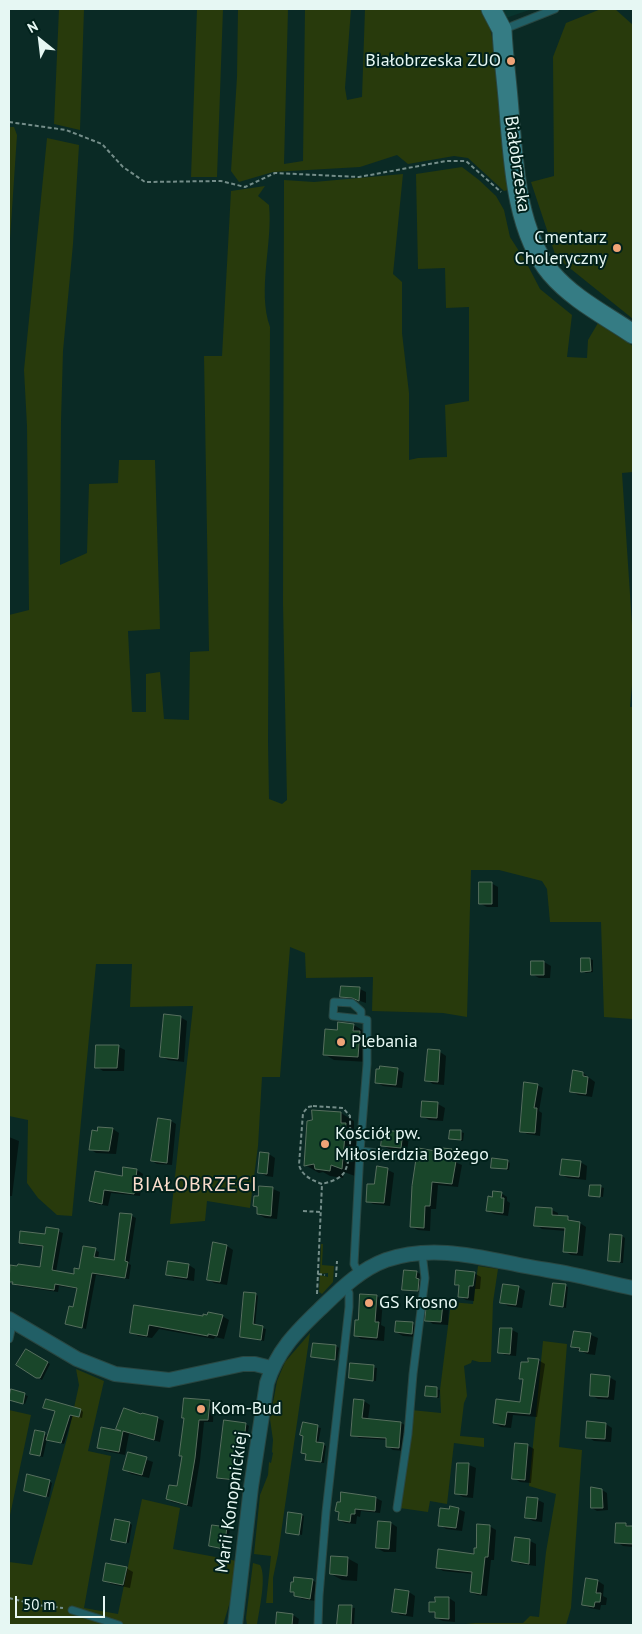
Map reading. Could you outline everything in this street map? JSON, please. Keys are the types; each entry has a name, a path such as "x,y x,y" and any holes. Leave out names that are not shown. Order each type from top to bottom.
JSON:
{"street":[{"name":"Białobrzeska","path":"491,9 502,30 518,196 535,249 550,272 568,291 633,334"},
{"path":"11,1320 77,1359 115,1374 169,1380 243,1364 255,1364 271,1368 292,1338 340,1283 385,1260 401,1256 427,1252 480,1256 633,1288"},
{"name":"Marii Konopnickiej","path":"236,1625 251,1486 271,1368"}],"lane":[{"path":"502,30 555,9"},
{"path":"359,1274 354,1264 368,1036 367,1020 362,1019"},
{"path":"360,1151 405,1156"},
{"path":"397,1508 408,1434 413,1374 425,1278 423,1261"},
{"path":"318,1625 326,1512 349,1307 349,1292 340,1283"},
{"path":"9,1340 11,1320"},
{"path":"72,1610 119,1625"}],"path":[{"path":"9,122 66,130 102,144 123,167 145,182 221,182 245,187 275,173 359,176 446,161 466,161 501,192"},
{"path":"313,1106 342,1108 350,1116 348,1166 339,1178 322,1184 306,1177 300,1170 303,1113 308,1107 313,1106"},
{"path":"317,1299 322,1184"},
{"path":"303,1211 320,1212"},
{"path":"337,1261 340,1283"},
{"path":"318,1274 325,1274"},
{"path":"9,1598 72,1610"}],"shaded area":[{"path":"501,9 532,9 506,18"}],"green space":[{"path":"59,9 84,9 80,130 54,124"},
{"path":"197,9 223,9 217,177 191,177"},
{"path":"238,9 288,9 284,164 303,161 305,9 351,9 345,88 347,100 362,97 365,9 481,9 489,23 502,85 512,189 504,191 468,158 454,156 408,164 397,155 360,167 273,172 239,182 231,171 237,77"},
{"path":"601,9 615,9 633,25 633,319 556,257 531,182 554,176 553,57 566,23"},
{"path":"9,127 14,127 17,135 9,254"},
{"path":"47,138 79,145 73,244 63,351 60,565 87,553 89,484 118,483 119,460 155,460 160,629 128,631 132,712 146,712 146,674 160,672 164,719 189,720 190,652 209,651 204,356 222,356 231,191 265,186 258,196 269,205 270,220 265,282 266,313 270,327 269,799 282,804 287,800 283,603 284,180 314,182 403,174 393,274 402,282 402,333 409,393 409,460 447,457 445,405 469,401 469,307 446,308 445,268 418,269 416,174 462,167 496,196 504,210 510,237 540,289 572,315 567,357 587,358 588,340 598,323 633,346 633,472 622,473 633,640 633,675 630,707 633,707 633,1019 604,1017 601,922 550,922 547,889 542,881 499,870 471,870 467,1017 443,1013 372,1011 373,977 306,978 305,953 290,947 280,1077 262,1077 258,1146 250,1208 207,1201 205,1221 170,1224 193,1006 130,1007 132,964 96,964 72,1216 57,1215 38,1198 27,1183 28,1120 9,1116 9,615 29,610 27,426 24,370"},
{"path":"321,1244 323,1244 322,1265 334,1266 333,1282 322,1294 319,1292 320,1275 328,1277 328,1273 320,1274"},
{"path":"478,1266 498,1269 493,1302 491,1362 472,1360 471,1363 464,1366 467,1396 464,1403 460,1436 484,1438 484,1447 454,1443 447,1504 430,1501 428,1512 400,1508 411,1410 441,1413 440,1390 451,1302 473,1304"},
{"path":"310,1333 273,1578 273,1603 266,1603 271,1556 254,1554 260,1495 268,1475 269,1462 271,1463 273,1453 270,1419 277,1381 285,1362"},
{"path":"543,1341 567,1344 559,1447 582,1450 571,1608 566,1625 456,1625 523,1623 530,1616 539,1617 546,1552 556,1494 529,1486"},
{"path":"76,1369 104,1381 88,1451 111,1456 84,1608 118,1614 142,1499 180,1508 173,1549 242,1562 223,1625 9,1625 9,1562 32,1565 68,1435 79,1385"},
{"path":"9,1410 31,1415 9,1520"},
{"path":"253,1563 260,1565 262,1570 262,1594 257,1625 247,1625 246,1618"}],"building":[{"path":"479,882 492,882 492,904 479,904"},
{"path":"581,958 590,958 591,971 581,972"},
{"path":"531,961 544,961 544,975 531,975"},
{"path":"341,986 360,987 359,1001 340,997"},
{"path":"164,1014 181,1016 178,1059 160,1057"},
{"name":"Plebania","path":"338,1022 354,1024 353,1031 360,1031 358,1057 323,1055 325,1029 337,1030"},
{"path":"96,1045 119,1045 117,1068 95,1068"},
{"path":"428,1049 440,1050 438,1082 425,1081"},
{"path":"380,1066 398,1068 396,1085 375,1083 376,1069 379,1069"},
{"path":"573,1070 583,1072 583,1076 588,1077 586,1094 570,1092"},
{"path":"524,1082 538,1084 534,1108 537,1108 535,1133 520,1132"},
{"path":"422,1101 438,1102 437,1118 421,1117"},
{"name":"Kościół pw. Miłosierdzia Bożego","path":"312,1110 341,1112 341,1123 346,1123 342,1169 331,1165 330,1171 315,1169 314,1164 304,1166 307,1121 312,1120"},
{"path":"158,1118 171,1120 167,1163 151,1161"},
{"path":"98,1127 113,1128 109,1151 89,1150 92,1130 97,1131"},
{"path":"383,1130 403,1132 401,1148 381,1146"},
{"path":"450,1130 461,1130 461,1140 449,1139"},
{"path":"418,1148 442,1152 442,1148 452,1149 451,1160 456,1161 452,1184 432,1182 430,1206 425,1206 424,1228 410,1227 412,1186"},
{"path":"260,1152 269,1153 267,1174 258,1173"},
{"path":"492,1158 508,1160 507,1169 491,1168"},
{"path":"562,1159 581,1161 579,1177 560,1175"},
{"path":"377,1166 388,1168 384,1203 366,1202 367,1184 374,1184"},
{"path":"123,1167 137,1169 134,1194 104,1190 102,1204 89,1201 95,1171 122,1176"},
{"path":"590,1185 601,1185 600,1197 589,1196"},
{"path":"259,1186 273,1187 271,1216 257,1214 257,1207 253,1206 254,1196 258,1196"},
{"path":"493,1191 502,1192 501,1198 504,1198 503,1213 486,1211 488,1196 492,1197"},
{"path":"536,1207 552,1208 552,1215 568,1216 568,1220 580,1222 577,1253 563,1252 565,1228 534,1226"},
{"path":"120,1213 132,1214 125,1261 128,1262 125,1278 92,1273 82,1328 65,1324 69,1306 73,1307 77,1288 55,1284 54,1290 9,1282 10,1265 17,1266 18,1264 40,1267 43,1246 19,1243 20,1231 45,1234 46,1227 59,1229 52,1270 74,1274 74,1268 79,1269 83,1246 96,1248 94,1257 114,1260"},
{"path":"610,1234 622,1235 620,1262 608,1261"},
{"path":"213,1242 227,1245 220,1282 207,1280"},
{"path":"168,1261 189,1264 187,1278 166,1275"},
{"path":"404,1270 417,1271 416,1278 419,1279 418,1291 402,1290"},
{"path":"456,1270 475,1272 473,1286 469,1286 468,1298 458,1297 459,1285 455,1285"},
{"path":"553,1283 566,1284 563,1307 550,1305"},
{"path":"503,1284 519,1286 516,1305 500,1303"},
{"path":"244,1292 256,1293 253,1324 263,1326 261,1340 240,1337"},
{"path":"360,1294 377,1295 375,1322 379,1322 377,1338 354,1336 355,1320 358,1320"},
{"path":"427,1302 443,1303 441,1322 425,1321"},
{"path":"134,1305 203,1316 203,1314 207,1315 208,1312 223,1315 217,1336 149,1325 147,1336 130,1333"},
{"path":"396,1321 413,1322 412,1334 395,1332"},
{"path":"500,1328 512,1328 510,1354 498,1353"},
{"path":"574,1331 591,1333 588,1352 579,1351 580,1348 571,1347"},
{"path":"313,1343 336,1345 335,1360 311,1357"},
{"path":"26,1349 48,1362 40,1378 36,1378 16,1365"},
{"path":"528,1358 539,1359 530,1414 507,1412 505,1425 493,1423 496,1399 520,1402 523,1379 519,1379 521,1362 528,1362"},
{"path":"350,1363 374,1365 373,1381 349,1378"},
{"path":"591,1374 610,1376 608,1397 590,1396"},
{"path":"426,1386 437,1387 437,1397 425,1396"},
{"path":"11,1389 25,1393 23,1404 9,1400"},
{"path":"184,1398 210,1400 208,1420 199,1420 187,1505 166,1499 169,1485 177,1486 182,1456 179,1456 184,1418 182,1418"},
{"path":"46,1399 81,1409 79,1417 70,1415 61,1443 46,1440 55,1411 43,1408"},
{"path":"354,1399 364,1400 362,1418 401,1422 399,1448 386,1447 386,1438 351,1436"},
{"path":"124,1408 158,1417 154,1440 123,1431 119,1452 97,1448 101,1427 121,1431 116,1429"},
{"path":"224,1420 246,1423 244,1441 239,1440 235,1480 217,1478"},
{"path":"587,1421 606,1423 605,1439 586,1438"},
{"path":"303,1422 318,1425 316,1442 324,1443 321,1462 305,1460 306,1454 301,1453 303,1436 300,1435"},
{"path":"35,1430 45,1432 40,1456 30,1454"},
{"path":"515,1443 528,1444 525,1480 512,1479"},
{"path":"128,1452 147,1457 142,1475 123,1470"},
{"path":"457,1463 469,1463 467,1495 455,1494"},
{"path":"27,1474 50,1480 46,1497 24,1491"},
{"path":"591,1487 602,1489 603,1508 591,1508"},
{"path":"341,1492 376,1497 375,1511 355,1509 355,1514 351,1514 350,1522 338,1520 339,1512 335,1511 337,1502 340,1502"},
{"path":"527,1497 538,1498 536,1519 525,1518"},
{"path":"450,1506 459,1508 456,1528 438,1526 440,1508 449,1509"},
{"path":"288,1512 302,1514 299,1535 286,1533"},
{"path":"115,1519 130,1522 126,1543 111,1540"},
{"path":"378,1521 391,1522 389,1549 376,1548"},
{"path":"616,1523 626,1523 626,1526 633,1526 633,1544 615,1543"},
{"path":"477,1524 490,1525 488,1557 485,1557 481,1594 470,1592 472,1572 436,1568 438,1549 474,1554"},
{"path":"212,1525 227,1527 224,1549 209,1546"},
{"path":"515,1537 530,1539 529,1564 512,1561"},
{"path":"331,1556 348,1557 347,1576 330,1574"},
{"path":"106,1563 127,1567 123,1585 103,1581"},
{"path":"294,1577 313,1579 310,1599 294,1596 294,1592 290,1592 291,1582 293,1582"},
{"path":"586,1578 598,1580 596,1593 601,1593 600,1602 595,1602 594,1607 582,1605"},
{"path":"395,1589 409,1591 406,1614 392,1612"},
{"path":"435,1597 449,1597 449,1619 435,1618 435,1612 429,1612 429,1602 435,1602"},
{"path":"339,1605 352,1605 351,1625 337,1625"},
{"path":"277,1612 293,1614 292,1625 276,1625"}],"place":[{"name":"Białobrzeska ZUO","path":"511,61"},
{"name":"Cmentarz Choleryczny","path":"617,248"},
{"name":"Plebania","path":"341,1042"},
{"name":"Kościół pw. Miłosierdzia Bożego","path":"325,1144"},
{"name":"GS Krosno","path":"369,1303"},
{"name":"Kom-Bud","path":"201,1409"}],"district":[{"name":"BIAŁOBRZEGI","path":"195,1185"}]}
